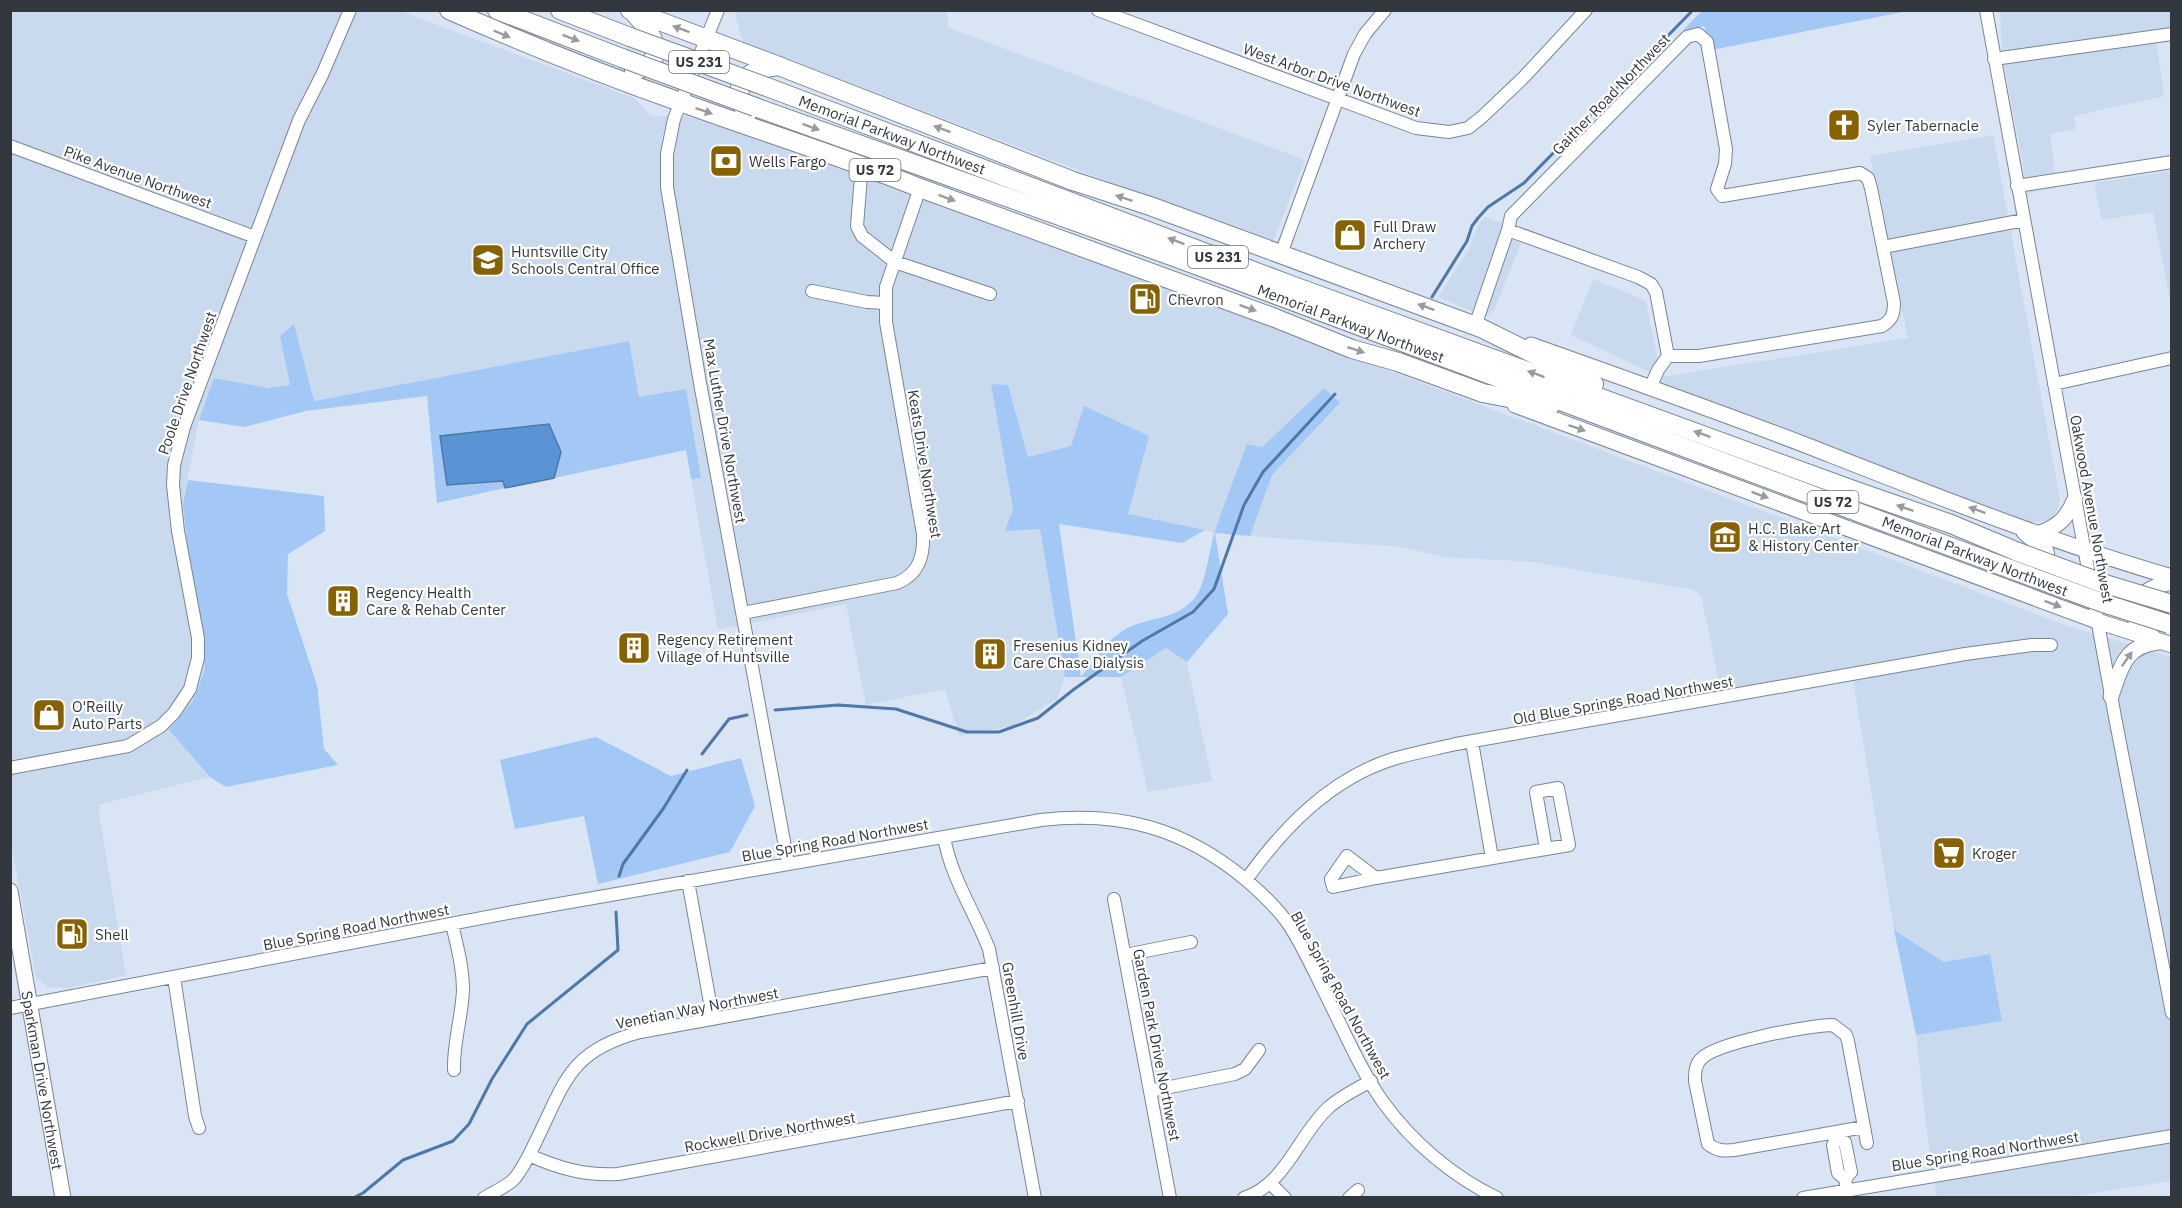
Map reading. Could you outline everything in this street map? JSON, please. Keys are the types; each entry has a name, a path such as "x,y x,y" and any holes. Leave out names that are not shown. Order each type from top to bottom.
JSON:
{"highway":[{"name":"US 72","path":"448,10 547,53 757,130 862,164 920,188 1353,349 1398,362 1483,393 1539,403 1653,434"},
{"name":"Memorial Parkway Northwest","path":"497,10 622,58 1653,434 2013,570 2170,625"},
{"name":"Memorial Parkway Northwest","path":"560,10 1290,285 1951,524 2102,583 2172,604"},
{"name":"US 72","path":"632,11 1073,181 1150,206 1478,327 1670,422"},
{"path":"612,77 641,69 652,60 656,50 652,33 632,11"},
{"path":"757,130 744,109 740,94 742,83 750,73 763,68 779,66"},
{"path":"1008,198 1029,212 1110,251 1134,266"}],"main road":[{"path":"1478,327 1611,372 2011,523 2172,577"},
{"path":"1483,393 2097,621 2166,643"},
{"path":"2040,533 2060,523 2069,513 2075,499"},
{"path":"1999,584 2017,586 2040,584 2049,576 2050,567 2046,551 2033,538 2011,523"},
{"path":"2166,643 2142,630 2135,621 2134,608 2137,600 2154,585 2172,582"},
{"path":"2111,696 2129,654 2144,643 2166,643"},
{"name":"Sparkman Drive Northwest","path":"10,891 63,1197"}],"street":[{"name":"Poole Drive Northwest","path":"10,768 128,746 161,726 174,713 190,689 198,658 198,638 178,531 173,485 174,465 184,428 299,120 322,75 350,10"},
{"name":"Max Luther Drive Northwest","path":"718,10 680,102 669,141 668,196 788,863"},
{"name":"West Arbor Drive Northwest","path":"1098,10 1416,128 1449,132 1468,128 1482,117 1586,10"},
{"path":"1281,254 1354,54 1365,34 1385,10"},
{"name":"Oakwood Avenue Northwest","path":"1987,10 2097,621 2172,1013"},
{"name":"Gaither Road Northwest","path":"1478,327 1511,216 1687,37 1698,34 1707,42 1726,149 1725,164 1718,189 1722,196 1860,173 1868,178 1894,303 1894,313 1890,322 1882,326 1699,356 1668,356"},
{"path":"1994,59 2172,34"},
{"name":"Pike Avenue Northwest","path":"10,146 255,237"},
{"path":"2018,186 2172,162"},
{"path":"862,164 856,226 862,236 895,262 990,294"},
{"name":"Keats Drive Northwest","path":"743,613 897,583 907,579 920,562 924,551 923,534 891,354 885,303 886,287 920,188"},
{"path":"1883,247 2024,220"},
{"path":"1508,230 1638,277 1651,284 1656,292 1668,356 1658,370 1650,388"},
{"path":"812,291 867,302 885,303"},
{"path":"2054,384 2172,358"},
{"name":"Old Blue Springs Road Northwest","path":"1246,880 1265,853 1289,826 1324,795 1355,775 1394,759 1472,741 1988,651 2032,645 2051,645"},
{"path":"1472,741 1492,858"},
{"path":"1376,878 1492,858 1546,849 1569,845 1558,788 1536,792 1546,849"},
{"name":"Blue Spring Road Northwest","path":"10,1008 788,863 1068,817 1110,819 1158,830 1202,848 1219,858 1262,893 1288,924 1383,1101 1417,1141 1479,1189 1497,1197"},
{"name":"Greenhill Drive","path":"944,837 948,858 956,879 989,949 1035,1197"},
{"path":"688,881 713,1019"},
{"name":"Garden Park Drive Northwest","path":"1114,899 1170,1197"},
{"path":"452,924 460,959 463,990 453,1054 454,1070"},
{"path":"1125,955 1191,942"},
{"name":"Venetian Way Northwest","path":"484,1197 514,1180 529,1155 568,1075 594,1050 604,1044 630,1035 993,968"},
{"path":"174,977 199,1128"},
{"path":"1864,1127 1837,1135 1720,1151 1708,1144 1695,1072 1700,1060 1706,1054 1751,1038 1833,1025 1846,1035 1848,1041 1867,1143"},
{"path":"1150,1091 1235,1074 1245,1069 1259,1050"},
{"path":"1244,1197 1270,1183 1282,1171 1311,1126 1328,1107 1371,1081"},
{"name":"Rockwell Drive Northwest","path":"529,1155 553,1166 573,1171 598,1175 618,1174 1018,1101"},
{"path":"1837,1135 1845,1142 1851,1172 1846,1185"},
{"name":"Blue Spring Road Northwest","path":"1803,1197 1846,1185 2172,1136"},
{"path":"1270,1183 1285,1197"}],"shaded area":[{"path":"736,10 946,11 949,28 1305,160 1272,244 743,42 735,14"},
{"path":"10,11 400,11 634,98 651,116 687,116 845,167 924,200 955,209 1154,282 2068,626 2171,657 2171,1181 2070,1197 1937,1197 1931,1167 1916,1035 2002,1020 1990,954 1944,962 1894,930 1851,669 1721,691 1701,596 1693,590 1533,562 1444,557 1401,547 1250,536 1272,475 1340,404 1324,388 1262,447 1247,445 1215,532 1128,514 1071,446 1028,457 1008,385 991,384 1013,509 1005,530 1040,529 1065,677 1057,699 1012,726 959,736 945,689 866,705 846,604 718,630 691,479 701,478 686,390 639,397 629,341 313,401 293,325 280,336 290,385 268,388 214,378 199,420 183,504 205,669 193,701 169,730 210,777 98,805 126,975 70,988 48,987 36,978 10,837"},
{"path":"1702,11 1908,11 1712,50 1704,26 1682,31"},
{"path":"2000,11 2171,11 2171,29 2155,31 2164,96 2074,116 2076,129 2050,134 2057,188 2028,193 2002,52"},
{"path":"1993,135 2060,499 2057,511 2051,520 2031,522 1662,387 1660,377 1571,335 1593,279 1646,301 1661,377 1908,338 1870,156"},
{"path":"2172,171 2171,306 2153,212 2102,220 2094,183"},
{"path":"1485,217 1526,231 1494,310 1486,317 1438,297 1469,249 1477,227"},
{"path":"294,324 314,401 629,341 639,397 686,389 701,478 691,479 686,450 554,478 561,452 548,424 441,436 504,481 505,488 437,503 427,396 306,411 244,427 199,420 214,378 268,388 290,385 280,336"},
{"path":"991,384 1008,385 1028,457 1071,446 1084,406 1149,436 1128,514 1205,530 1182,543 1059,524 1081,677 1065,677 1040,529 1005,531 1013,509"},
{"path":"1324,388 1340,403 1272,475 1250,536 1215,533 1228,614 1187,662 1166,648 1121,677 1081,677 1115,636 1129,627 1176,612 1192,601 1201,587 1215,531 1247,444 1262,447"},
{"path":"549,424 561,452 554,478 505,488 503,481 447,485 440,436"},
{"path":"188,480 324,496 325,531 288,554 287,594 317,685 324,749 338,765 226,787 210,777 169,730 193,701 205,669 191,579 183,504"},
{"path":"1166,648 1187,662 1212,781 1148,792 1121,677"},
{"path":"596,737 671,776 741,758 755,806 730,852 598,884 584,816 515,829 500,760"},
{"path":"1894,930 1944,962 1990,954 2002,1021 1916,1035"}],"waterway":[{"path":"1432,297 1467,241 1472,226 1488,207 1524,183 1693,10"},
{"path":"775,710 838,705 896,709 967,732 999,732 1038,718 1142,641 1193,612 1214,589 1244,505 1263,472 1335,394"},
{"path":"702,754 729,719 747,715"},
{"path":"619,876 623,864 663,809 687,770"},
{"path":"353,1198 363,1193 403,1160 453,1141 469,1124 492,1079 527,1024 618,950 616,912"}],"place":[{"name":"Syler Tabernacle","path":"1844,125"},
{"name":"Wells Fargo","path":"726,161"},
{"name":"Full Draw Archery","path":"1350,235"},
{"name":"Huntsville City Schools Central Office","path":"488,260"},
{"name":"Chevron","path":"1145,299"},
{"name":"H.C. Blake Art & History Center","path":"1725,537"},
{"name":"Regency Health Care & Rehab Center","path":"343,601"},
{"name":"Regency Retirement Village of Huntsville","path":"634,648"},
{"name":"Fresenius Kidney Care Chase Dialysis","path":"990,654"},
{"name":"O'Reilly Auto Parts","path":"49,715"},
{"name":"Kroger","path":"1949,853"},
{"name":"Shell","path":"72,934"}]}
